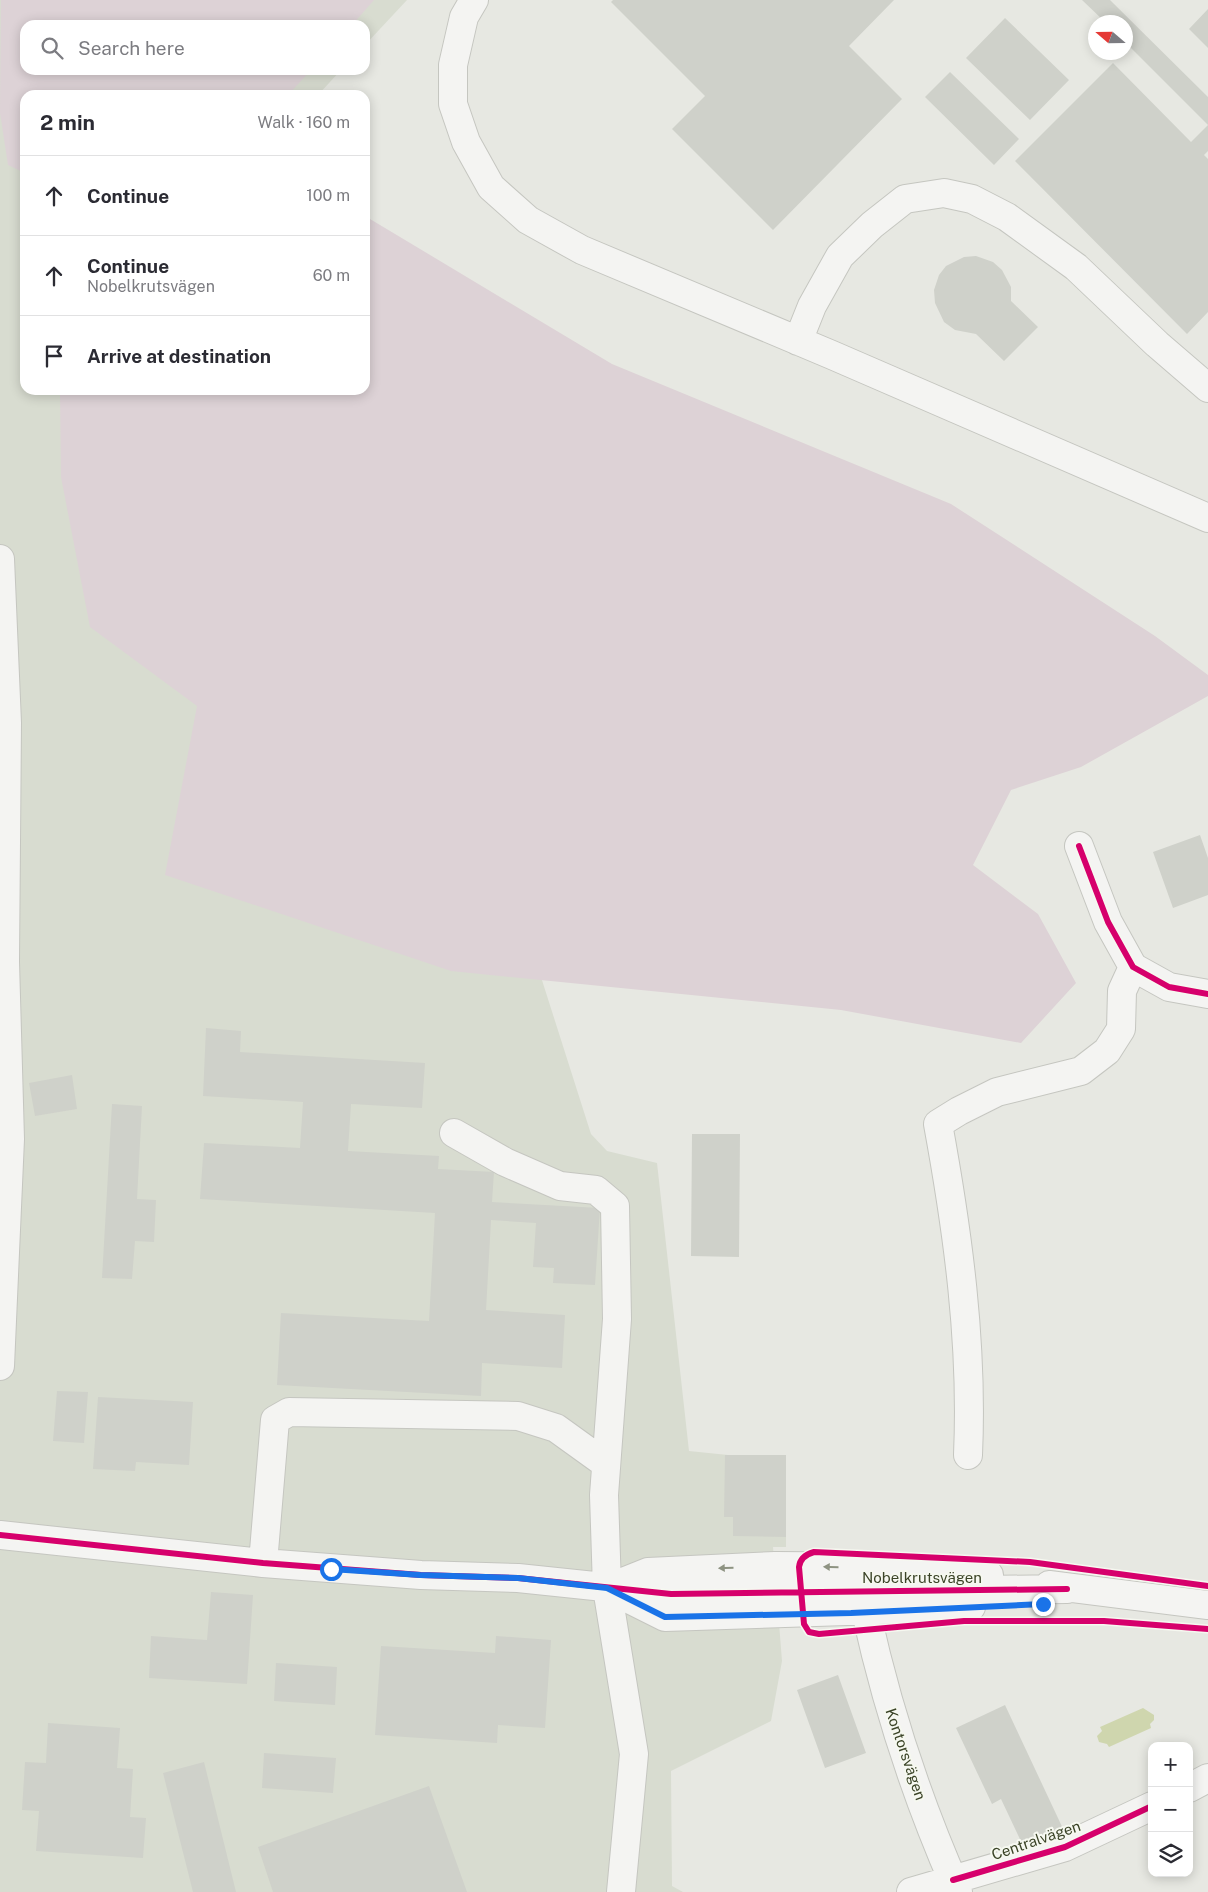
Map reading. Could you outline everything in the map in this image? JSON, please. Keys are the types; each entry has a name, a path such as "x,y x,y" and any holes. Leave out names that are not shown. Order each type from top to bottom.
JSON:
{"street":[{"path":"474,0 464,17 453,65 453,104 466,142 491,187 528,220 582,250 1208,518"},
{"path":"798,341 812,306 840,256 872,225 905,199 944,193 972,199 1007,217 1076,267 1156,344 1208,388"},
{"path":"0,559 6,714 4,1160 0,1366"},
{"path":"1079,846 1108,922 1133,967 1169,986 1208,994"},
{"path":"968,1455 970,1396 967,1351 954,1214 938,1124 997,1092 1081,1071 1107,1051 1121,1029 1122,991 1133,967"},
{"path":"454,1133 505,1162 560,1186 596,1190 615,1206 617,1319 604,1495 607,1588 634,1754 621,1892"},
{"path":"263,1563 275,1420 289,1412 518,1416 556,1428 606,1464"},
{"path":"0,1535 263,1563 420,1575 518,1578 607,1588 665,1617 777,1591"},
{"name":"Nobelkrutsvägen","path":"777,1591 907,1567 967,1572 1067,1588 1144,1597"},
{"path":"607,1588 648,1572 777,1591"},
{"name":"Nobelkrutsvägen","path":"777,1591 866,1612 1144,1597"},
{"path":"1144,1597 1208,1605"},
{"name":"Kontorsvägen","path":"866,1612 882,1682 899,1738 955,1886"},
{"path":"1191,1787 1208,1778"},
{"name":"Centralvägen","path":"911,1892 955,1886 1065,1846 1148,1808"}],"shaded area":[{"path":"0,0 407,0 370,40 370,20 20,20 20,75 336,75 323,90 20,90 20,395 356,395 591,1134 607,1151 657,1163 689,1451 728,1455 786,1455 786,1547 773,1547 782,1661 771,1721 671,1771 672,1886 683,1892 0,1892"},
{"path":"1,0 374,0 356,20 20,20 20,75 306,75 293,90 20,90 20,171 8,165 0,113"},
{"path":"370,219 612,364 951,504 1155,636 1208,675 1208,696 1081,767 1011,790 973,865 1038,914 1076,983 1021,1043 841,1010 451,971 165,875 197,706 90,627 61,477 60,395 370,395"},
{"path":"1143,1708 1154,1715 1154,1720 1150,1724 1151,1728 1109,1747 1107,1744 1099,1742 1097,1736 1102,1731 1100,1727"}],"building":[{"path":"613,0 894,0 849,46 902,99 773,230 672,129 705,96 611,2"},
{"path":"1082,0 1110,0 1125,15 1098,15"},
{"path":"1208,9 1208,48 1189,29"},
{"path":"1005,18 1069,80 1030,120 966,58"},
{"path":"1133,23 1208,97 1208,125 1133,50"},
{"path":"1113,63 1191,142 1208,125 1208,151 1204,155 1208,159 1208,312 1187,334 1015,161"},
{"path":"950,72 1019,139 994,165 925,97"},
{"path":"976,256 993,262 1002,270 1011,287 1011,301 1038,327 1004,361 976,334 955,330 944,322 935,303 934,290 939,275 946,266 964,257"},
{"path":"1200,835 1208,858 1208,895 1173,908 1153,852"},
{"path":"206,1028 241,1031 240,1052 425,1063 422,1108 351,1104 348,1151 439,1156 438,1169 494,1172 492,1202 600,1208 595,1285 553,1283 554,1268 533,1267 536,1223 491,1220 486,1310 565,1315 562,1368 482,1363 481,1396 277,1385 281,1313 429,1321 435,1213 200,1199 204,1143 300,1148 303,1102 203,1096"},
{"path":"72,1075 77,1109 35,1116 29,1083"},
{"path":"112,1104 142,1106 137,1199 156,1200 154,1242 135,1241 132,1279 102,1278"},
{"path":"692,1134 740,1134 739,1257 691,1256"},
{"path":"57,1391 88,1392 84,1443 53,1441"},
{"path":"98,1397 193,1402 189,1465 136,1462 135,1471 93,1469"},
{"path":"725,1455 786,1455 786,1537 733,1536 733,1517 724,1517"},
{"path":"211,1592 253,1595 247,1684 149,1678 151,1636 207,1640"},
{"path":"496,1636 551,1640 545,1728 498,1725 497,1743 375,1735 381,1646 495,1653"},
{"path":"276,1663 337,1667 335,1705 274,1701"},
{"path":"838,1675 866,1753 825,1768 797,1690"},
{"path":"1005,1705 1065,1833 1026,1852 1001,1799 992,1804 956,1728"},
{"path":"48,1723 120,1728 117,1768 133,1769 130,1817 146,1818 143,1858 36,1851 39,1811 22,1810 25,1762 46,1763"},
{"path":"264,1753 336,1758 333,1793 262,1788"},
{"path":"204,1762 236,1892 193,1892 163,1773"},
{"path":"429,1786 467,1892 273,1892 258,1847"}],"cycle path":[{"path":"1079,846 1108,922 1133,967 1169,987 1208,994"},
{"path":"0,1535 263,1563 421,1575 518,1578 671,1594 1067,1589"},
{"path":"1208,1586 1030,1562 814,1552 804,1557 799,1567 804,1624 809,1632 819,1634 964,1621 1104,1621 1208,1629"},
{"path":"953,1880 1065,1847 1148,1808"}],"route":[{"path":"331,1569 420,1575 518,1578 607,1588 665,1617 851,1613 1043,1604"}]}
